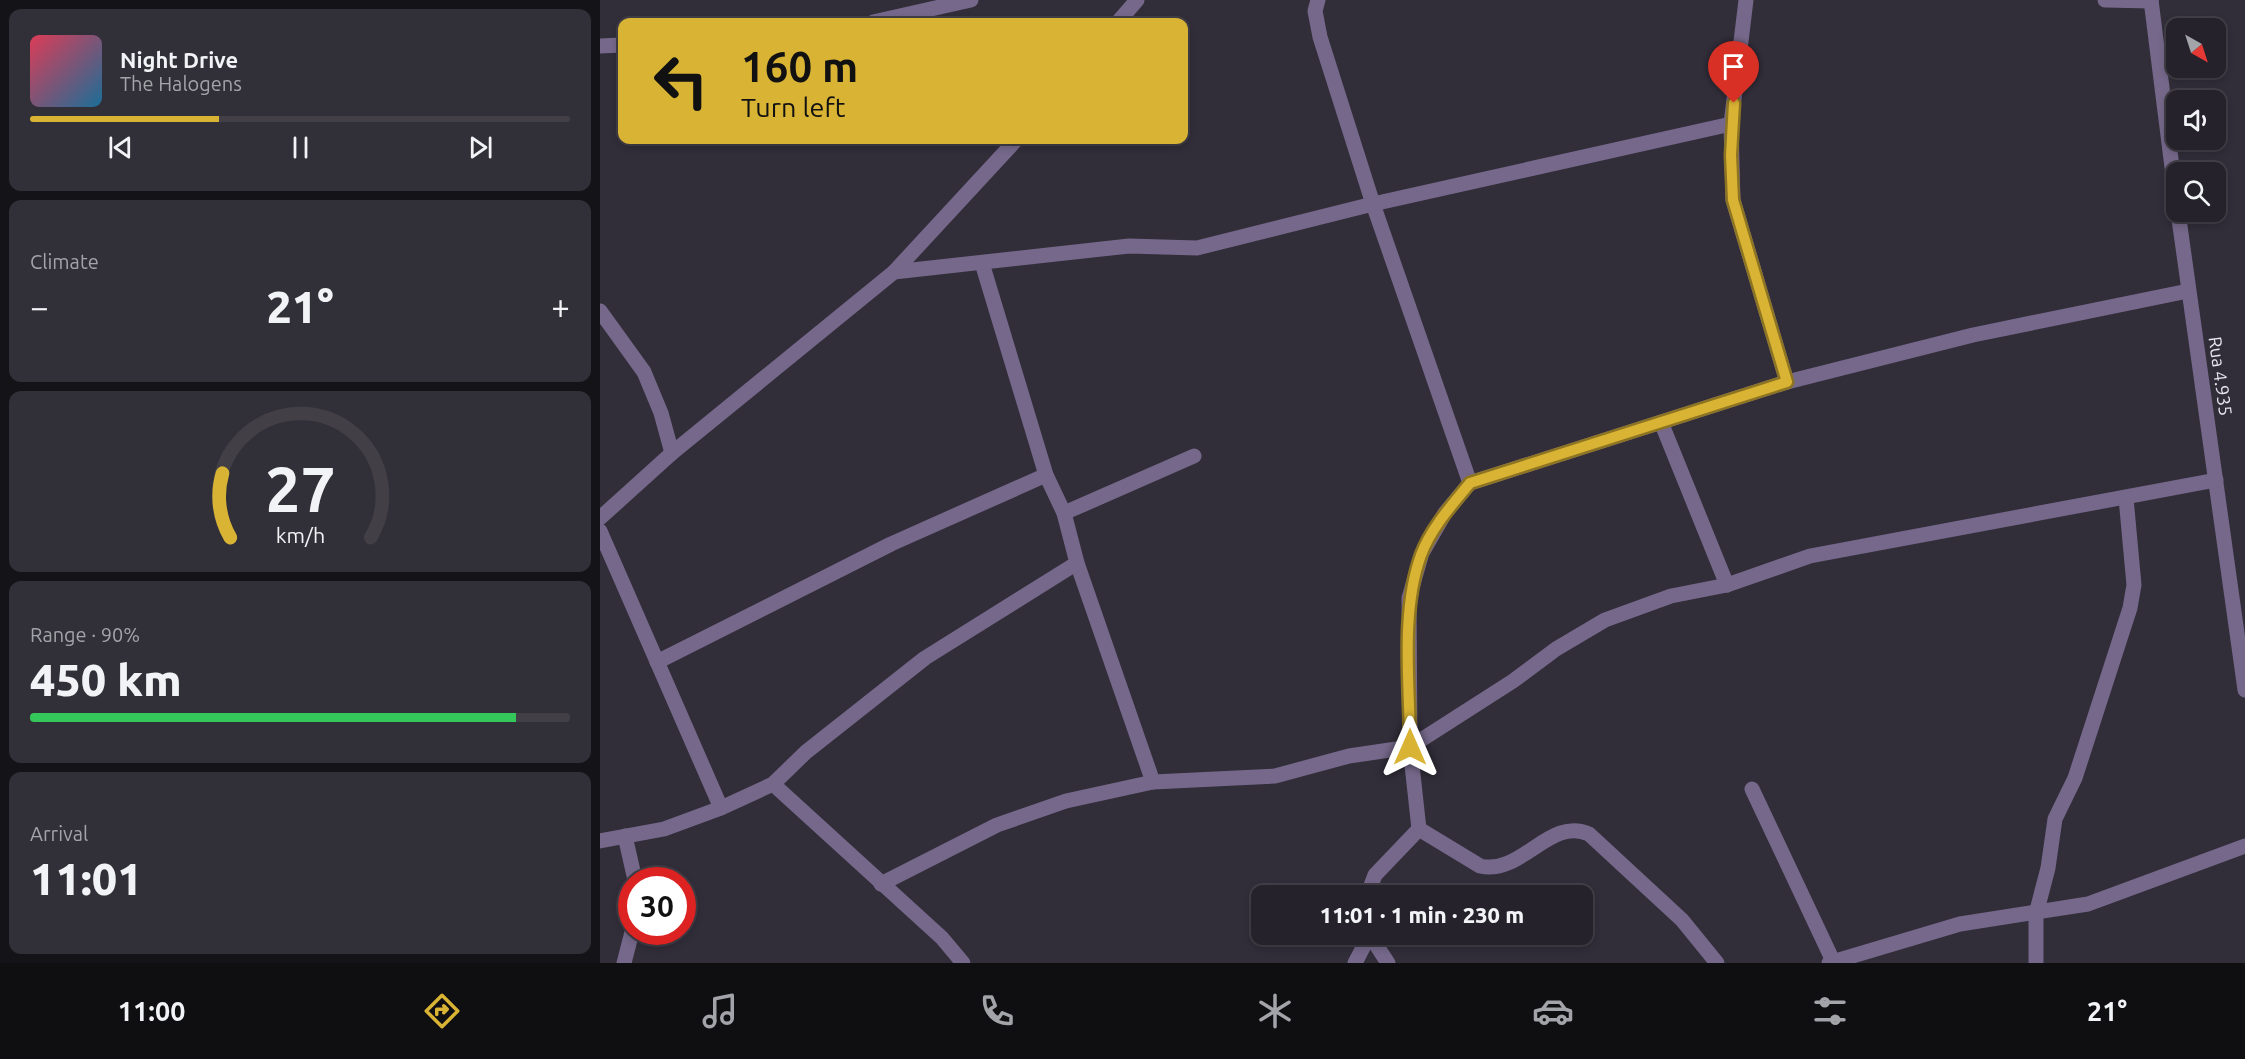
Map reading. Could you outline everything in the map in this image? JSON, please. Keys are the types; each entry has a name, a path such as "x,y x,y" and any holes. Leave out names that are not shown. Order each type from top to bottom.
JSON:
{"street":[{"path":"891,18 971,0"},
{"path":"1121,18 1137,0"},
{"path":"1318,0 1315,11 1320,37 1373,204 1470,483"},
{"path":"1746,0 1731,124 1733,200 1787,382"},
{"path":"2105,0 2151,1 2171,162"},
{"path":"600,46 618,45"},
{"path":"894,272 1129,246 1197,248 1373,204 1731,124"},
{"path":"600,518 672,453 894,272 1012,144"},
{"name":"Rua 4.935","path":"2179,222 2245,690"},
{"path":"981,263 1046,475 1064,513 1077,563 1154,782"},
{"path":"1371,885 1375,875 1419,829 1410,747 1409,598 1422,554 1445,513 1470,483 1787,382 1973,335 2188,291"},
{"path":"600,311 644,372 661,413 672,453"},
{"path":"1660,422 1727,585"},
{"path":"1064,513 1194,456"},
{"path":"657,662 930,525 1046,475"},
{"path":"881,884 997,825 1066,801 1154,782 1275,776 1349,756 1410,747 1513,681 1556,649 1605,620 1671,596 1727,585 1810,556 1928,532 2216,480"},
{"path":"2037,963 2036,914 2048,868 2055,819 2075,778 2130,608 2134,585 2126,498"},
{"path":"600,531 721,808"},
{"path":"600,841 664,829 721,808 773,784 806,752 925,658 1077,563"},
{"path":"773,784 822,826 881,884 942,938 963,963"},
{"path":"1752,789 1831,962 1960,924 2036,914 2088,904 2245,846"},
{"path":"1419,829 1480,866 1491,869 1512,861 1566,830 1583,831 1682,920 1717,963"},
{"path":"626,836 632,867"},
{"path":"624,963 629,945"},
{"path":"1355,963 1365,945"},
{"path":"1376,945 1389,963"}],"route":[{"path":"1410,747 1409,598 1422,554 1445,513 1470,483 1787,382 1733,200 1731,124 1734,103"}]}
